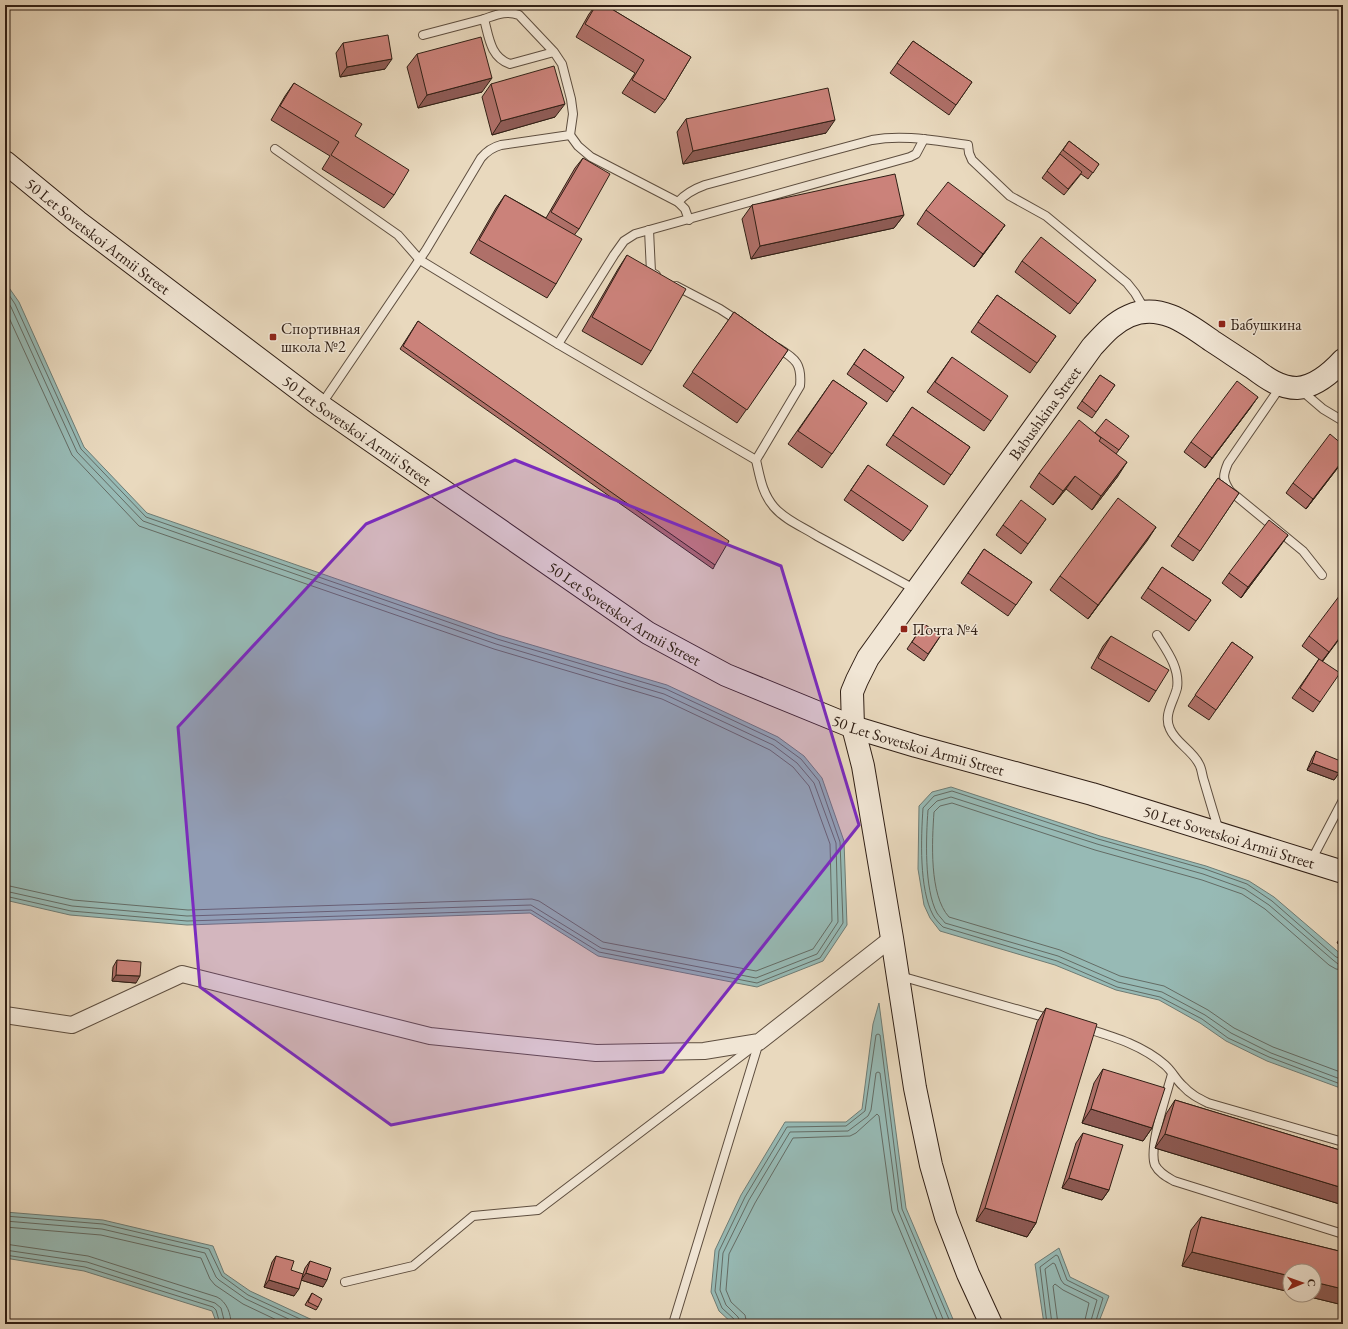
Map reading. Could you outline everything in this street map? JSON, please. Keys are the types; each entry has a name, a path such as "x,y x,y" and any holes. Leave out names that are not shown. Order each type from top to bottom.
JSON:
{"main road":[{"name":"50 Let Sovetskoi Armii Street","path":"5,162 78,222 321,406 648,633 726,675 853,727 1092,794 1343,872"},
{"name":"Babushkina Street","path":"991,1324 968,1274 946,1217 931,1165 916,1088 863,766 853,727 852,692 868,658 916,590 1092,347 1109,328 1119,321 1130,315 1146,311 1167,314 1183,321 1265,377 1290,387"},
{"path":"1290,387 1309,385 1322,379 1333,371 1343,360"}],"street":[{"path":"5,1015 72,1025 182,974 430,1036 596,1053 704,1051 759,1042 892,938"}],"lane":[{"path":"423,35 504,13 511,12 519,15 554,52 562,64 572,99 573,114 570,136 578,146 591,157 678,202 685,209 689,220"},
{"path":"484,19 492,50 503,62 510,64 554,52"},
{"path":"321,406 420,260 486,152 493,147 501,145 570,136"},
{"path":"678,202 692,189 872,140 905,137 968,145 968,153 972,160 1010,196 1046,216 1127,283 1146,311"},
{"path":"558,344 614,255 624,241 635,234 910,157 916,154 924,139"},
{"path":"275,148 398,235 420,260 558,344 756,460"},
{"path":"649,230 651,272 720,309 745,326"},
{"path":"770,342 789,355 800,368 801,375 800,386 756,460 762,488 767,498 786,518 852,556 916,590"},
{"path":"1322,575 1303,551 1230,491 1223,479 1228,463 1290,387 1343,421"},
{"path":"1157,635 1174,664 1177,675 1177,687 1169,711 1169,728 1174,736 1194,755 1200,765 1219,833"},
{"path":"1311,862 1343,800"},
{"path":"898,976 1056,1020"},
{"path":"1078,1027 1116,1037 1142,1049 1166,1066 1182,1086 1192,1095 1208,1103 1343,1142"},
{"path":"345,1282 413,1266 473,1216 538,1210 759,1042"},
{"path":"673,1324 759,1042"},
{"path":"1172,1074 1154,1144 1154,1158 1156,1166 1162,1173 1174,1181 1343,1234"}],"highlighted area":[{"path":"515,460 781,566 859,825 663,1072 391,1125 200,987 178,727 366,524"}],"water":[{"path":"5,282 19,302 84,447 147,513 498,635 667,685 778,737 804,756 822,778 844,841 847,925 823,961 757,987 598,956 530,913 187,925 70,915 5,900"},
{"path":"951,787 1100,836 1206,866 1249,881 1274,897 1343,956 1343,1089 1267,1061 1226,1041 1200,1023 1159,1000 1116,990 1055,965 940,931 930,918 924,905 918,869 919,806 932,792"},
{"path":"879,1003 906,1208 955,1324 733,1324 719,1311 711,1292 715,1250 741,1195 785,1122 846,1122 862,1109 873,1024"},
{"path":"5,1212 103,1220 213,1246 224,1273 250,1291 321,1324 217,1324 212,1311 84,1271 5,1258"},
{"path":"1059,1248 1070,1277 1109,1296 1098,1324 1044,1324 1035,1264"}],"building":[{"path":"596,5 605,5 691,57 665,100 632,80 644,60 585,24"},
{"path":"388,35 392,59 347,67 343,43"},
{"path":"481,37 492,78 427,95 417,54"},
{"path":"913,41 972,82 956,105 897,63"},
{"path":"554,66 565,104 501,121 491,84"},
{"path":"294,83 362,124 355,136 409,170 394,195 331,155 339,142 280,106"},
{"path":"828,88 835,120 693,151 686,119"},
{"path":"1069,141 1099,164 1093,173 1063,150"},
{"path":"1060,154 1082,172 1068,189 1047,171"},
{"path":"583,158 610,174 579,229 551,212"},
{"path":"895,174 904,215 760,246 752,205"},
{"path":"948,182 1005,225 983,254 926,210"},
{"path":"505,195 582,239 556,284 479,240"},
{"path":"1041,237 1096,280 1078,304 1022,261"},
{"path":"627,255 686,289 651,351 592,317"},
{"path":"997,295 1056,336 1037,363 978,322"},
{"path":"734,312 788,350 747,410 692,372"},
{"path":"418,321 729,541 715,565 403,346"},
{"path":"864,349 904,377 894,392 854,364"},
{"path":"952,357 1008,396 991,421 935,382"},
{"path":"1100,375 1115,385 1096,412 1082,401"},
{"path":"833,380 867,403 832,454 798,431"},
{"path":"1237,381 1258,397 1212,458 1191,442"},
{"path":"912,407 970,447 951,475 893,435"},
{"path":"1106,419 1129,436 1119,450 1095,433"},
{"path":"1079,420 1101,438 1099,441 1127,462 1101,496 1075,476 1063,491 1039,473"},
{"path":"1330,434 1343,445 1343,460 1313,499 1293,483"},
{"path":"868,465 928,506 911,531 851,490"},
{"path":"1218,478 1239,493 1200,551 1178,536"},
{"path":"1118,498 1156,527 1098,605 1060,576"},
{"path":"1021,500 1046,519 1028,544 1003,525"},
{"path":"1269,520 1288,535 1248,587 1229,573"},
{"path":"984,549 1032,582 1016,605 968,573"},
{"path":"1162,567 1211,600 1196,621 1148,588"},
{"path":"1343,591 1343,633 1329,652 1309,636"},
{"path":"924,624 941,635 928,654 912,642"},
{"path":"1111,636 1169,670 1156,691 1098,658"},
{"path":"1232,642 1253,657 1216,710 1195,695"},
{"path":"1319,659 1340,673 1320,702 1300,688"},
{"path":"1316,751 1343,762 1339,773 1312,763"},
{"path":"117,960 141,962 140,976 116,975"},
{"path":"1046,1008 1097,1024 1036,1223 985,1208"},
{"path":"1103,1069 1165,1088 1152,1128 1091,1109"},
{"path":"1175,1100 1343,1151 1343,1188 1165,1134"},
{"path":"1083,1133 1123,1145 1109,1190 1069,1178"},
{"path":"1201,1217 1343,1252 1343,1289 1322,1284 1322,1263 1282,1263 1282,1274 1192,1252"},
{"path":"276,1256 294,1261 291,1270 303,1274 299,1289 269,1280"},
{"path":"310,1261 331,1268 327,1280 306,1273"},
{"path":"312,1293 322,1299 318,1307 308,1302"}],"place":[{"name":"Бабушкина","path":"1222,324"},
{"name":"Спортивная школа №2","path":"273,337"},
{"name":"Почта №4","path":"904,629"}]}
